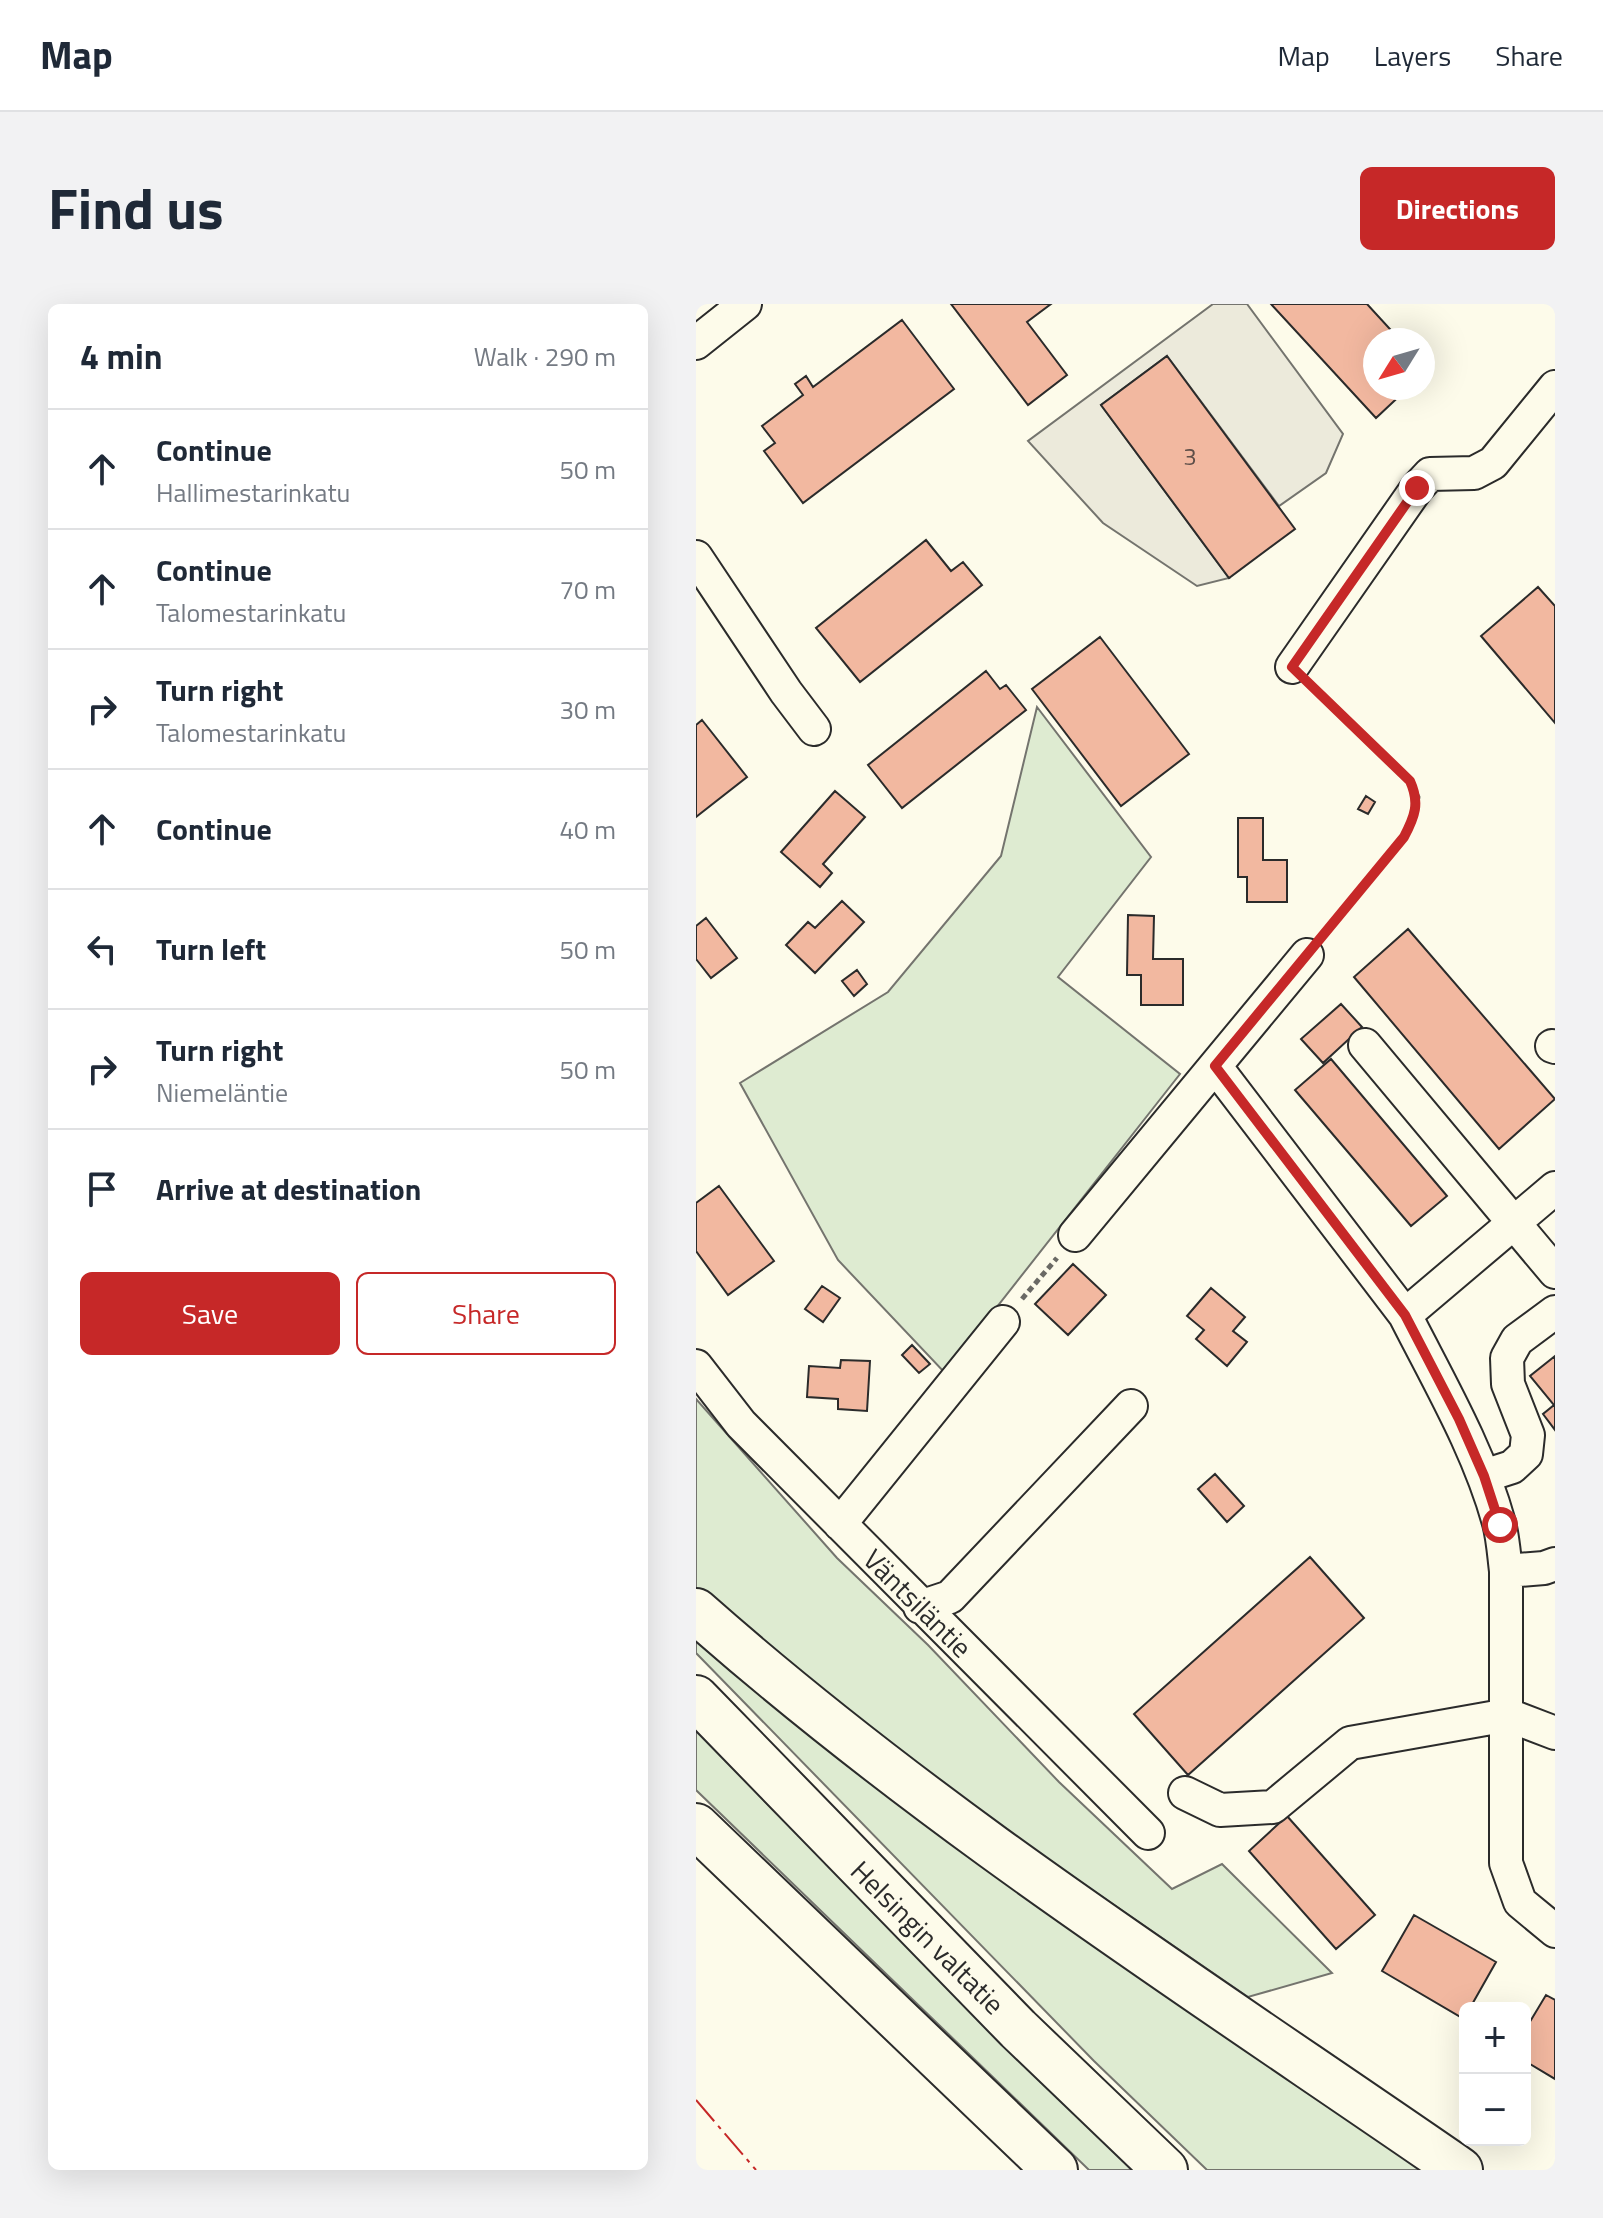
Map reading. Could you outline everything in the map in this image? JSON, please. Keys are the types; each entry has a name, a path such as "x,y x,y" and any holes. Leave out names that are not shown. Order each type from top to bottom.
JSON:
{"highway":[{"path":"696,1611 751,1660 908,1783 1076,1905 1460,2170"},
{"name":"Helsingin valtatie","path":"696,1698 1018,2029 1165,2170"},
{"path":"696,1826 1055,2170"}],"street":[{"path":"696,343 734,307"},
{"path":"1292,667 1417,488 1430,474 1474,473 1493,463 1555,387"},
{"path":"696,557 814,729"},
{"path":"1075,1235 1307,955"},
{"path":"1365,1045 1555,1272"},
{"path":"1215,1066 1405,1315 1459,1419 1484,1476 1500,1525 1506,1571 1506,1863 1520,1902 1555,1931"},
{"path":"1405,1315 1555,1188"},
{"path":"1484,1476 1512,1467 1526,1454 1528,1435 1508,1384 1507,1358 1517,1340 1555,1312"},
{"path":"840,1524 1003,1322"},
{"name":"Väntsiläntie","path":"696,1366 741,1424 1148,1833"},
{"path":"920,1607 950,1597 1131,1406"},
{"path":"1506,1571 1544,1568 1555,1564"},
{"path":"1185,1793 1220,1810 1273,1807 1350,1743 1508,1715 1555,1733"}],"path":[{"path":"1292,667 1410,781 1418,797 1415,817 1404,837 1307,955"},
{"path":"1003,1322 1075,1235"}],"green space":[{"path":"1037,707 1151,857 1058,977 1180,1074 945,1373 838,1260 740,1083 888,992 1001,856"},
{"path":"696,1399 837,1558 928,1645 1059,1782 1172,1889 1222,1864 1332,1973 1248,1997 999,1826 696,1593"},
{"path":"696,1630 1430,2170 1207,2170 1094,2061 696,1653"},
{"path":"696,1729 1132,2170 1089,2170 696,1790"}],"shaded area":[{"path":"1213,304 1247,304 1343,434 1326,473 1279,506 1167,356 1101,405 1229,578 1197,586 1103,523 1028,441"}],"building":[{"path":"951,304 1051,304 1027,322 1067,375 1028,405"},
{"path":"1271,304 1367,304 1389,328 1363,328 1363,400 1395,400 1376,418"},
{"path":"902,320 954,389 803,503 764,451 775,443 762,426 803,395 795,384 806,376 813,387"},
{"path":"1167,356 1295,529 1229,578 1101,405"},
{"path":"926,540 951,571 963,562 982,585 860,682 816,628"},
{"path":"1538,587 1555,606 1555,723 1481,636"},
{"path":"1100,637 1189,754 1121,806 1032,689"},
{"path":"986,671 1000,689 1006,685 1026,710 902,808 868,765"},
{"path":"702,720 747,777 696,817 696,725"},
{"path":"835,791 865,817 823,864 832,873 820,887 781,852"},
{"path":"1366,796 1375,802 1368,814 1358,809"},
{"path":"1238,818 1263,818 1263,860 1287,860 1287,902 1247,902 1247,877 1238,877"},
{"path":"842,901 864,922 815,973 786,945 808,922 815,928"},
{"path":"1128,915 1154,916 1153,959 1183,959 1183,1005 1141,1005 1141,975 1127,975"},
{"path":"706,918 737,958 711,978 696,959 696,926"},
{"path":"1408,929 1555,1099 1499,1149 1354,977"},
{"path":"857,970 867,984 854,996 842,981"},
{"path":"1341,1004 1362,1027 1323,1063 1301,1039"},
{"path":"1331,1059 1447,1196 1411,1226 1295,1090"},
{"path":"719,1186 774,1261 728,1295 696,1251 696,1203"},
{"path":"1073,1264 1106,1295 1068,1335 1035,1304"},
{"path":"822,1286 840,1298 823,1322 805,1309"},
{"path":"1211,1288 1245,1317 1233,1331 1247,1342 1227,1366 1196,1339 1204,1330 1187,1316"},
{"path":"912,1345 930,1364 919,1373 902,1355"},
{"path":"1555,1356 1555,1430 1543,1414 1554,1405 1530,1376"},
{"path":"841,1360 870,1361 867,1411 838,1409 838,1399 807,1397 809,1366 840,1368"},
{"path":"1215,1474 1244,1506 1227,1522 1198,1489"},
{"path":"1310,1557 1364,1618 1188,1775 1134,1714"},
{"path":"1287,1816 1375,1915 1336,1949 1249,1851"},
{"path":"1414,1915 1496,1962 1473,2002 1459,2002 1459,2016 1382,1971"},
{"path":"1546,1995 1555,2000 1555,2079 1531,2065 1531,2020"}],"power":[{"path":"696,2100 756,2170"}],"route":[{"path":"1417,488 1292,667 1410,781 1418,797 1415,817 1404,837 1215,1066 1405,1315 1459,1419 1484,1476 1500,1525"}]}
